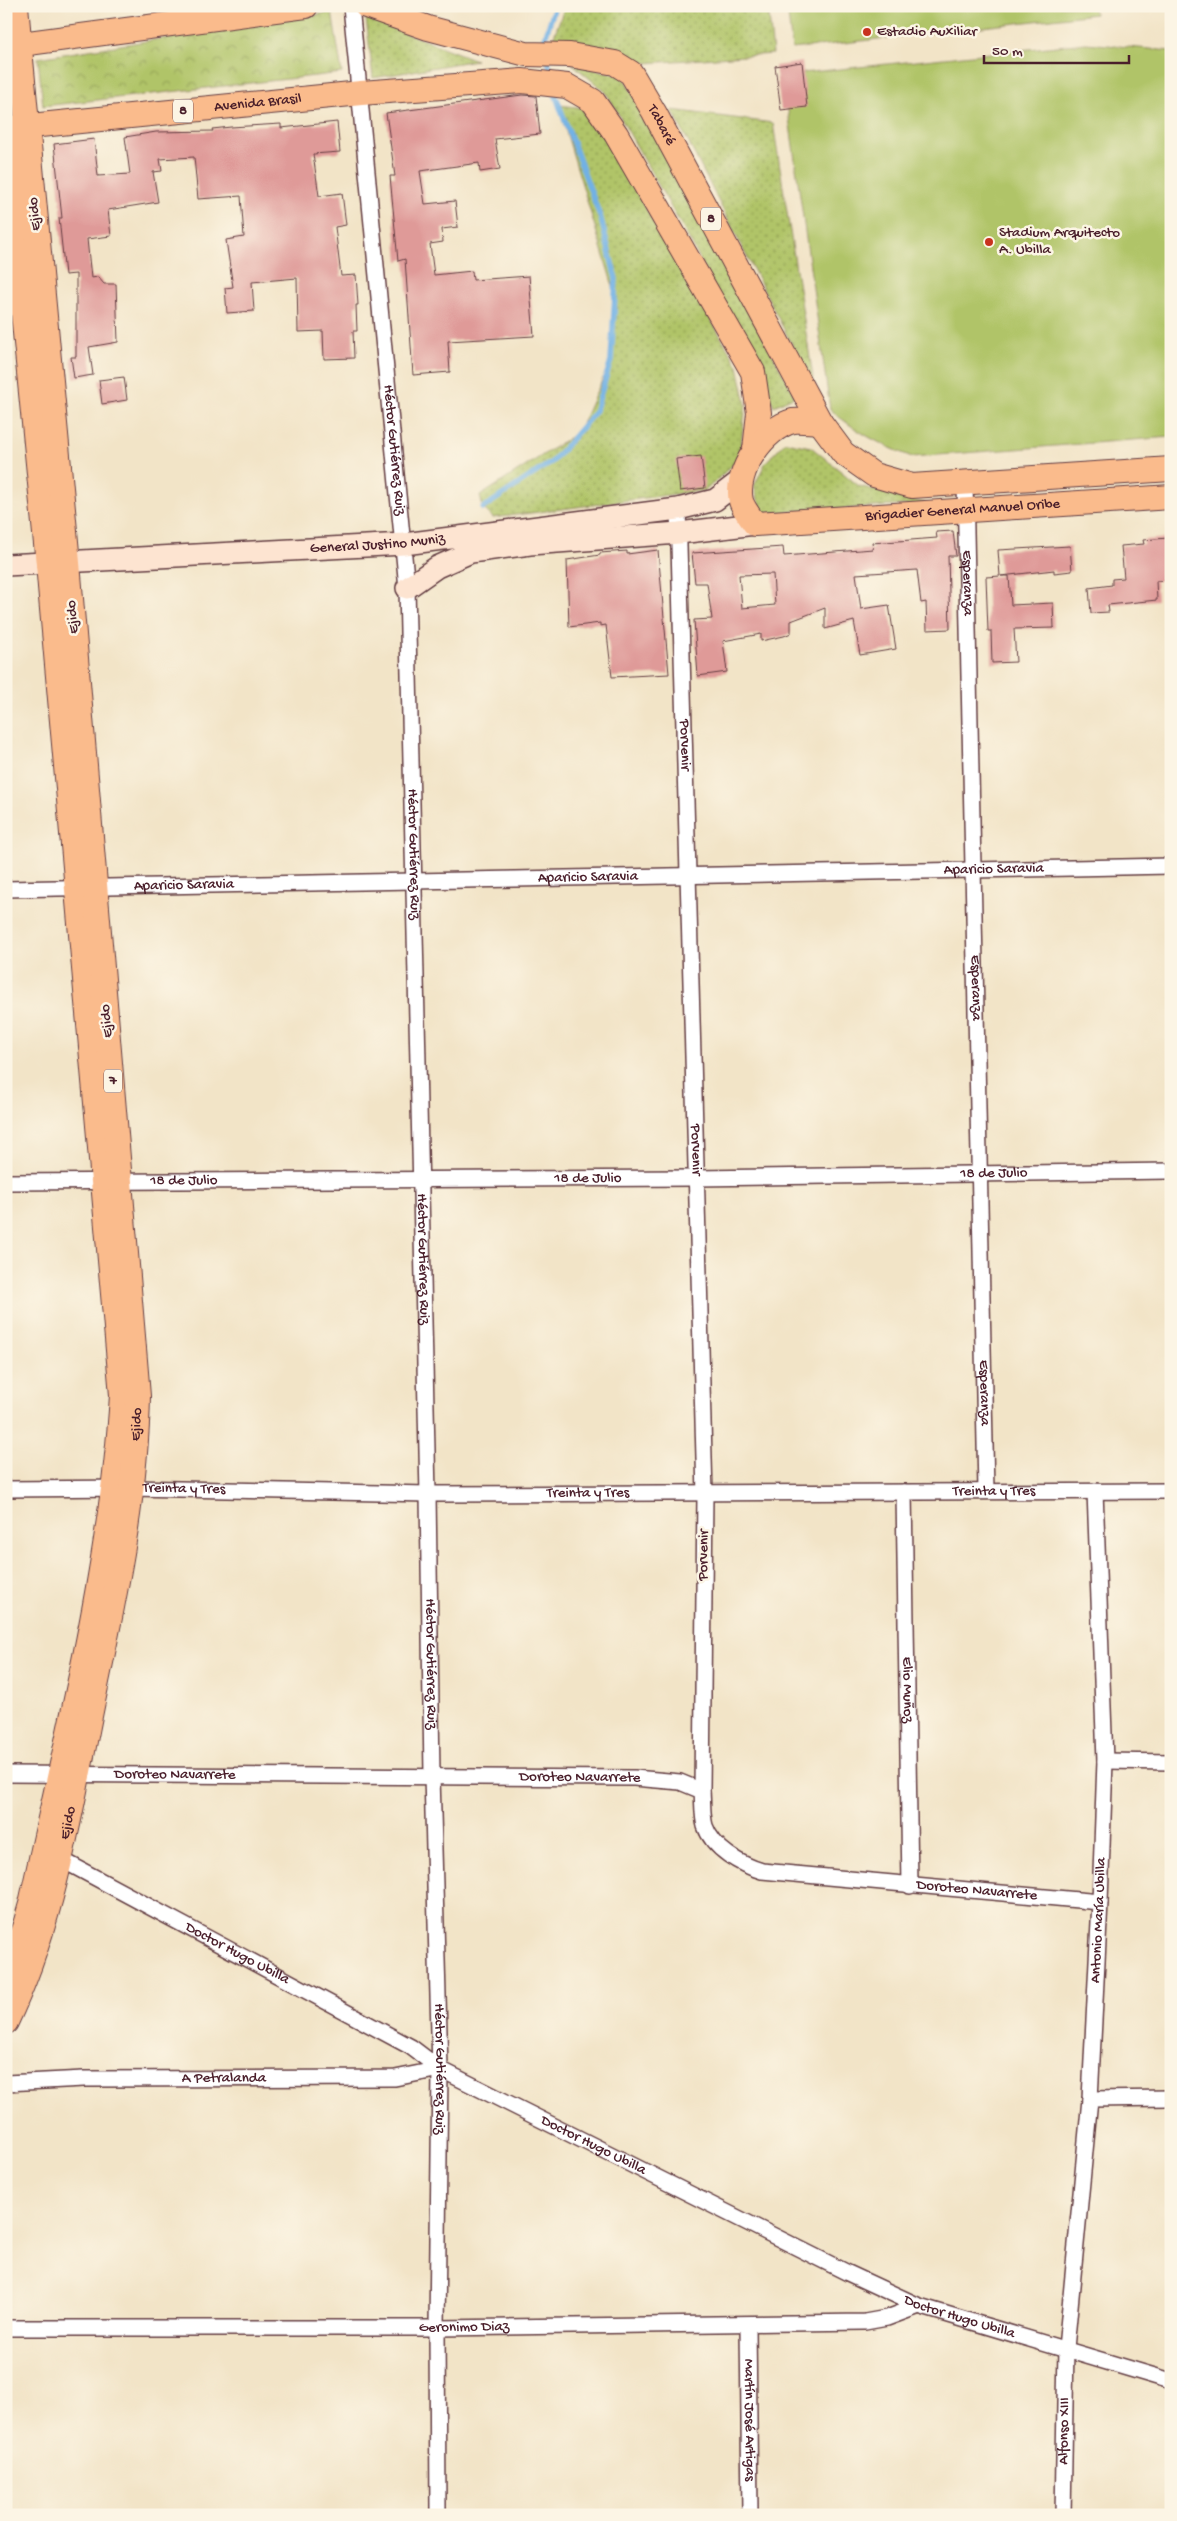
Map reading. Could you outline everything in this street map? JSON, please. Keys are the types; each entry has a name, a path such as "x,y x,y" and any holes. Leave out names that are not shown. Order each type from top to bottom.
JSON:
{"main road":[{"name":"Ejido","path":"6,2022 36,1945 51,1854 68,1773 82,1664 124,1488 122,1394 112,1179 58,564 16,128 13,45 16,6"},
{"path":"13,45 306,6"},
{"name":"Tabaré","path":"366,6 428,28 526,54 570,55 615,63 632,74 659,120 820,422"},
{"name":"8","path":"360,92 522,81 567,86 592,101 616,134 753,372 759,413 754,450 741,480 741,501 755,524"},
{"name":"Avenida Brasil","path":"16,128 360,92"},
{"name":"Ejido","path":"6,141 58,564"},
{"path":"754,450 770,432 793,421 820,422"},
{"name":"Brigadier General Manuel Oribe","path":"820,422 843,453 874,474 912,486 1171,469"},
{"name":"Brigadier General Manuel Oribe","path":"755,524 965,512 1171,497"},
{"name":"Ejido","path":"6,1974 51,1854"}],"street":[{"name":"Héctor Gutiérrez Ruiz","path":"350,6 360,92 407,588 440,2070 437,2328 438,2515"},
{"name":"General Justino Muniz","path":"6,565 58,564 404,544 678,509 715,500 741,480"},
{"name":"Esperanza","path":"965,484 986,1490"},
{"name":"Porvenir","path":"678,509 705,1494 702,1790"},
{"name":"General Justino Muniz","path":"407,588 437,567 471,552 530,544 679,533 755,524"},
{"name":"Aparicio Saravia","path":"6,889 412,879 974,871 1171,866"},
{"name":"18 de Julio","path":"6,1182 112,1179 696,1178 1171,1171"},
{"name":"Treinta y Tres","path":"6,1490 124,1488 428,1494 705,1494 986,1490 1171,1491"},
{"name":"Antonio María Ubilla","path":"1066,2348 1090,2098 1100,1902 1104,1761 1094,1491"},
{"name":"Elio Muñoz","path":"904,1492 910,1886"},
{"path":"1104,1761 1171,1762"},
{"name":"Doroteo Navarrete","path":"6,1774 634,1778 680,1782 702,1790 706,1827 722,1850 743,1866 762,1871 910,1886 1100,1902"},
{"name":"Doctor Hugo Ubilla","path":"51,1854 411,2047 440,2070 839,2269 919,2306 1066,2348 1171,2381"},
{"name":"A Petralanda","path":"6,2083 84,2079 395,2078 440,2070"},
{"path":"1090,2098 1171,2098"},
{"name":"Geronimo Diaz","path":"6,2328 437,2328 748,2325 865,2322 887,2318 919,2306"},
{"name":"Martín José Artigas","path":"748,2325 750,2515"},
{"name":"Alfonso XIII","path":"1063,2515 1066,2348"}],"green space":[{"path":"565,6 768,6 773,54 646,63 569,41 552,41"},
{"name":"Estadio Auxiliar","path":"787,6 1094,6 1095,14 792,49"},
{"path":"332,12 342,73 43,106 38,58"},
{"path":"366,18 476,60 373,78"},
{"name":"Stadium Arquitecto A. Ubilla","path":"1086,43 1171,51 1171,437 912,457 889,448 858,431 830,409 783,75"},
{"path":"572,64 623,76 795,396 774,406 693,246 606,92"},
{"path":"558,105 587,108 738,366 746,404 739,459 706,490 493,518 483,508 480,496 578,432 611,361 615,293"},
{"path":"672,110 773,123 815,390"},
{"path":"785,442 811,447 859,486 928,504 762,513 754,486 766,462"}],"building":[{"path":"802,62 807,107 781,110 775,66"},
{"path":"522,95 536,96 540,134 495,139 500,169 480,172 479,163 420,171 425,204 455,201 458,227 442,229 443,242 430,244 434,275 472,271 473,280 529,276 534,336 448,341 450,372 413,375 405,259 398,261 390,176 395,176 386,113"},
{"path":"337,122 340,152 313,154 319,196 342,193 346,225 335,227 341,276 356,275 358,305 356,305 357,331 353,331 354,358 324,359 323,331 298,332 297,278 252,282 254,311 227,313 225,288 233,287 226,240 244,237 241,196 198,199 194,157 160,159 162,171 153,172 158,202 108,210 111,236 87,239 91,278 98,277 104,284 116,284 118,342 89,347 93,375 74,378 71,357 76,357 76,274 65,275 59,218 62,218 54,144 94,139 98,176 130,174 125,137 156,132 213,131 212,129 281,124 281,128"},
{"path":"124,377 127,400 102,404 99,380"},
{"path":"701,456 705,488 680,491 676,459"},
{"path":"953,531 956,556 948,556 950,629 927,630 926,602 921,603 917,570 856,574 861,609 889,605 896,649 860,655 854,621 825,629 825,608 791,621 791,633 784,636 761,641 761,634 723,641 727,672 698,676 694,620 712,619 707,583 695,583 692,553 783,547 784,556 873,549 872,543 937,538 936,532","holes":["773,574 775,605 742,608 739,575"]},
{"path":"1168,538 1169,580 1156,581 1157,600 1108,605 1109,612 1091,613 1089,588 1112,585 1112,579 1124,578 1121,546 1144,544 1143,540"},
{"path":"1070,546 1072,571 1054,573 1054,570 1001,576 1009,576 1011,605 1053,603 1054,628 1014,629 1016,662 992,663 991,631 988,631 986,577 1000,576 998,550"},
{"path":"658,550 669,674 612,677 606,625 600,626 600,623 569,627 567,560 600,555 600,553 627,551 627,554"}],"waterway":[{"path":"546,50 544,41 555,6"},
{"path":"548,59 552,80"},
{"path":"483,508 553,461 595,412 611,361 616,279 601,219 554,91"}],"place":[{"name":"Estadio Auxiliar","path":"867,32"},
{"name":"Stadium Arquitecto A. Ubilla","path":"989,242"}]}
